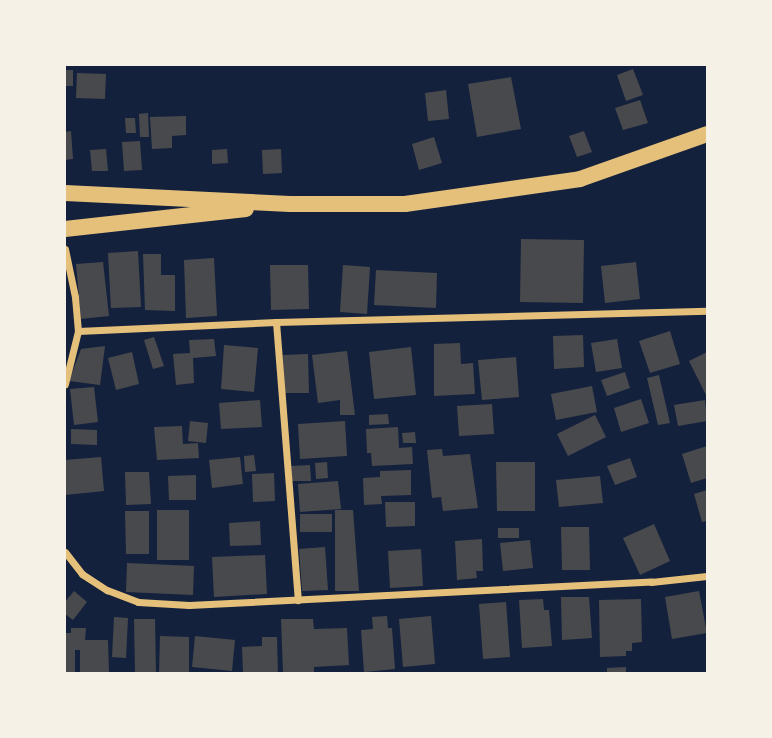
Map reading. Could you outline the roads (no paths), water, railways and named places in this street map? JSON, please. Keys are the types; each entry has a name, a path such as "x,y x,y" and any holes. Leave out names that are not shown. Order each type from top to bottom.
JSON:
{"main road":[{"path":"65,193 290,204 405,204 580,178 707,134"},
{"path":"65,229 290,204"}],"street":[{"path":"65,249 75,297 78,331 68,354 65,384"},
{"path":"78,331 276,322 707,311"},
{"path":"276,322 298,600"},
{"path":"65,552 82,573 138,602 189,605 651,582 707,576"}]}
